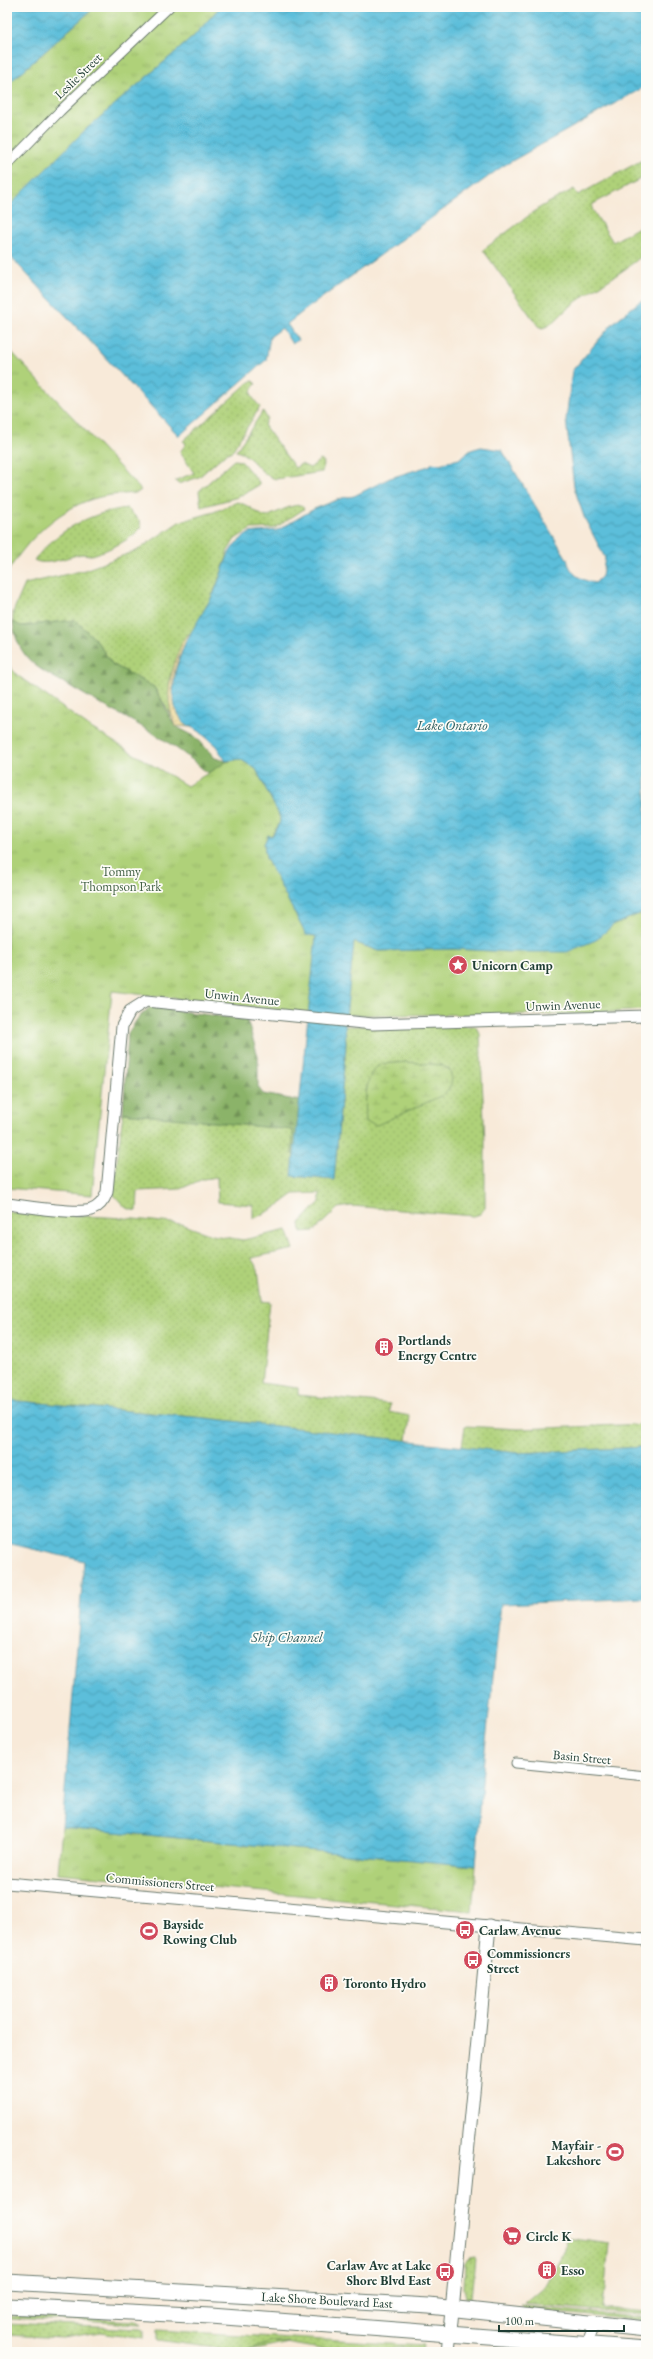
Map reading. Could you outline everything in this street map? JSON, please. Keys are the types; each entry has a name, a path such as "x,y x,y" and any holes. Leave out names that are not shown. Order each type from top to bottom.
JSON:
{"highway":[{"name":"Lake Shore Boulevard East","path":"7,2282 453,2308 646,2329"},
{"name":"Lake Shore Boulevard East","path":"7,2306 211,2316 451,2333 586,2347 646,2349"}],"main road":[{"path":"448,2352 489,1926"}],"street":[{"name":"Leslie Street","path":"7,165 60,111 169,7"},
{"name":"Unwin Avenue","path":"7,1204 82,1211 95,1208 102,1202 107,1192 122,1026 130,1011 140,1004 152,1001 373,1024 646,1016"},
{"name":"Basin Street","path":"516,1763 646,1776"},
{"name":"Commissioners Street","path":"7,1883 646,1940"},
{"path":"586,2347 594,2324"}],"green space":[{"path":"95,7 220,7 193,37 84,131 7,208 7,85"},
{"path":"646,158 646,176 593,204 592,209 613,242 646,223 646,252 627,268 577,301 549,325 542,328 538,326 483,250 539,208 574,189 578,195"},
{"path":"7,347 141,490 137,493 100,497 86,501 59,516 35,536 24,548 7,573"},
{"path":"253,381 256,384 251,393 253,399 260,407 232,451 225,454 199,477 178,484 176,480 194,473 180,452 186,444 183,441 249,382"},
{"path":"263,411 267,418 264,425 295,468 301,464 310,468 320,460 324,462 322,472 276,479 265,474 247,456 236,451"},
{"path":"234,460 241,461 259,482 259,485 238,497 201,507 199,491"},
{"path":"237,502 266,517 297,505 301,505 304,509 275,528 251,529 235,539 227,552 227,557 214,592 193,632 187,635 169,679 171,715 154,687 112,664 96,640 75,620 21,626 13,622 13,612 25,584 85,570 138,550 179,522 214,512"},
{"path":"127,508 140,521 141,527 126,540 91,555 82,554 51,562 39,562 34,560 53,540 75,525 100,514"},
{"path":"75,620 96,640 112,664 154,687 175,726 196,737 215,758 226,761 240,759 207,773 191,759 158,736 40,669 30,661 21,648 15,635 13,622 21,626"},
{"name":"Tommy Thompson Park","path":"7,663 17,675 91,728 187,786 226,762 240,759 256,769 280,817 280,822 271,836 268,835 264,844 266,858 306,935 316,936 309,1014 112,991 92,1195 7,1188"},
{"path":"646,911 646,1010 577,1014 346,1015 354,942 378,951 454,949 511,952 596,940 613,925"},
{"path":"150,1007 247,1020 258,1056 258,1087 263,1094 301,1101 295,1154 292,1154 293,1130 123,1113 128,1033 138,1018"},
{"path":"345,1026 475,1026 480,1034 485,1142 485,1208 480,1214 474,1216 351,1206 338,1208 314,1231 301,1232 300,1223 320,1202 320,1193 294,1194 275,1208 253,1219 253,1205 218,1202 217,1177 203,1179 180,1189 138,1191 137,1211 126,1208 113,1194 123,1113 294,1130 293,1176 334,1180 346,1044","holes":["406,1062 441,1065 366,1121 366,1090 380,1065"]},
{"path":"406,1062 441,1065 449,1069 452,1080 450,1086 443,1095 377,1125 366,1122 367,1090 371,1074 375,1068 390,1063"},
{"path":"7,1212 125,1218 181,1224 212,1235 243,1240 287,1230 294,1249 251,1258 258,1269 262,1301 270,1302 261,1383 298,1388 298,1395 390,1404 389,1412 410,1416 407,1441 205,1418 7,1400"},
{"path":"646,1424 646,1447 518,1453 462,1447 465,1426 519,1429"},
{"path":"62,1827 476,1866 472,1911 58,1873"},
{"path":"566,2237 609,2243 603,2308 646,2312 646,2315 525,2304 545,2287 565,2250"},
{"path":"475,2258 471,2298 466,2298 464,2289 465,2263 469,2259"},
{"path":"521,2306 646,2318 646,2321 525,2310"},
{"path":"7,2315 136,2321 141,2324 7,2318"},
{"path":"7,2323 142,2329 144,2330 144,2338 100,2332 62,2338 7,2335"},
{"path":"157,2330 424,2346 423,2350 396,2348 387,2352 337,2352 280,2342 271,2342 245,2352 157,2340"},
{"path":"271,2342 289,2343 245,2352"}],"sand":[{"path":"193,632 181,653 173,678 173,694 183,723 191,727 175,726 169,698 170,681 181,644 187,636"}],"water":[{"path":"7,7 95,7 7,85"},
{"path":"220,7 646,7 646,86 503,166 305,310 287,324 298,340 292,344 282,328 270,337 266,360 179,436 7,253 7,208 84,131 193,37"},
{"name":"Lake Ontario","path":"646,299 646,911 613,925 596,940 567,952 511,952 454,949 378,951 354,942 345,1026 346,1044 334,1180 292,1176 316,936 306,935 266,858 264,844 268,835 272,836 280,822 280,817 256,769 240,759 226,761 216,746 199,731 183,723 175,707 173,693 176,669 185,643 214,593 229,553 235,544 249,533 278,530 314,509 342,498 354,496 390,478 429,466 432,463 439,464 459,459 471,450 481,447 502,450 567,559 573,572 580,578 595,583 602,576 605,558 584,517 574,487 566,420 572,371 613,323 639,302"},
{"name":"Ship Channel","path":"7,1400 205,1418 518,1453 646,1447 646,1598 501,1604 483,1768 476,1866 62,1827 84,1561 7,1543"}],"place":[{"name":"Unicorn Camp","path":"458,965"},
{"name":"Portlands Energy Centre","path":"384,1347"},
{"name":"Carlaw Avenue","path":"465,1930"},
{"name":"Bayside Rowing Club","path":"149,1931"},
{"name":"Commissioners Street","path":"473,1960"},
{"name":"Toronto Hydro","path":"329,1983"},
{"name":"Mayfair - Lakeshore","path":"615,2152"},
{"name":"Circle K","path":"512,2236"},
{"name":"Esso","path":"547,2270"},
{"name":"Carlaw Ave at Lake Shore Blvd East","path":"445,2272"}]}
